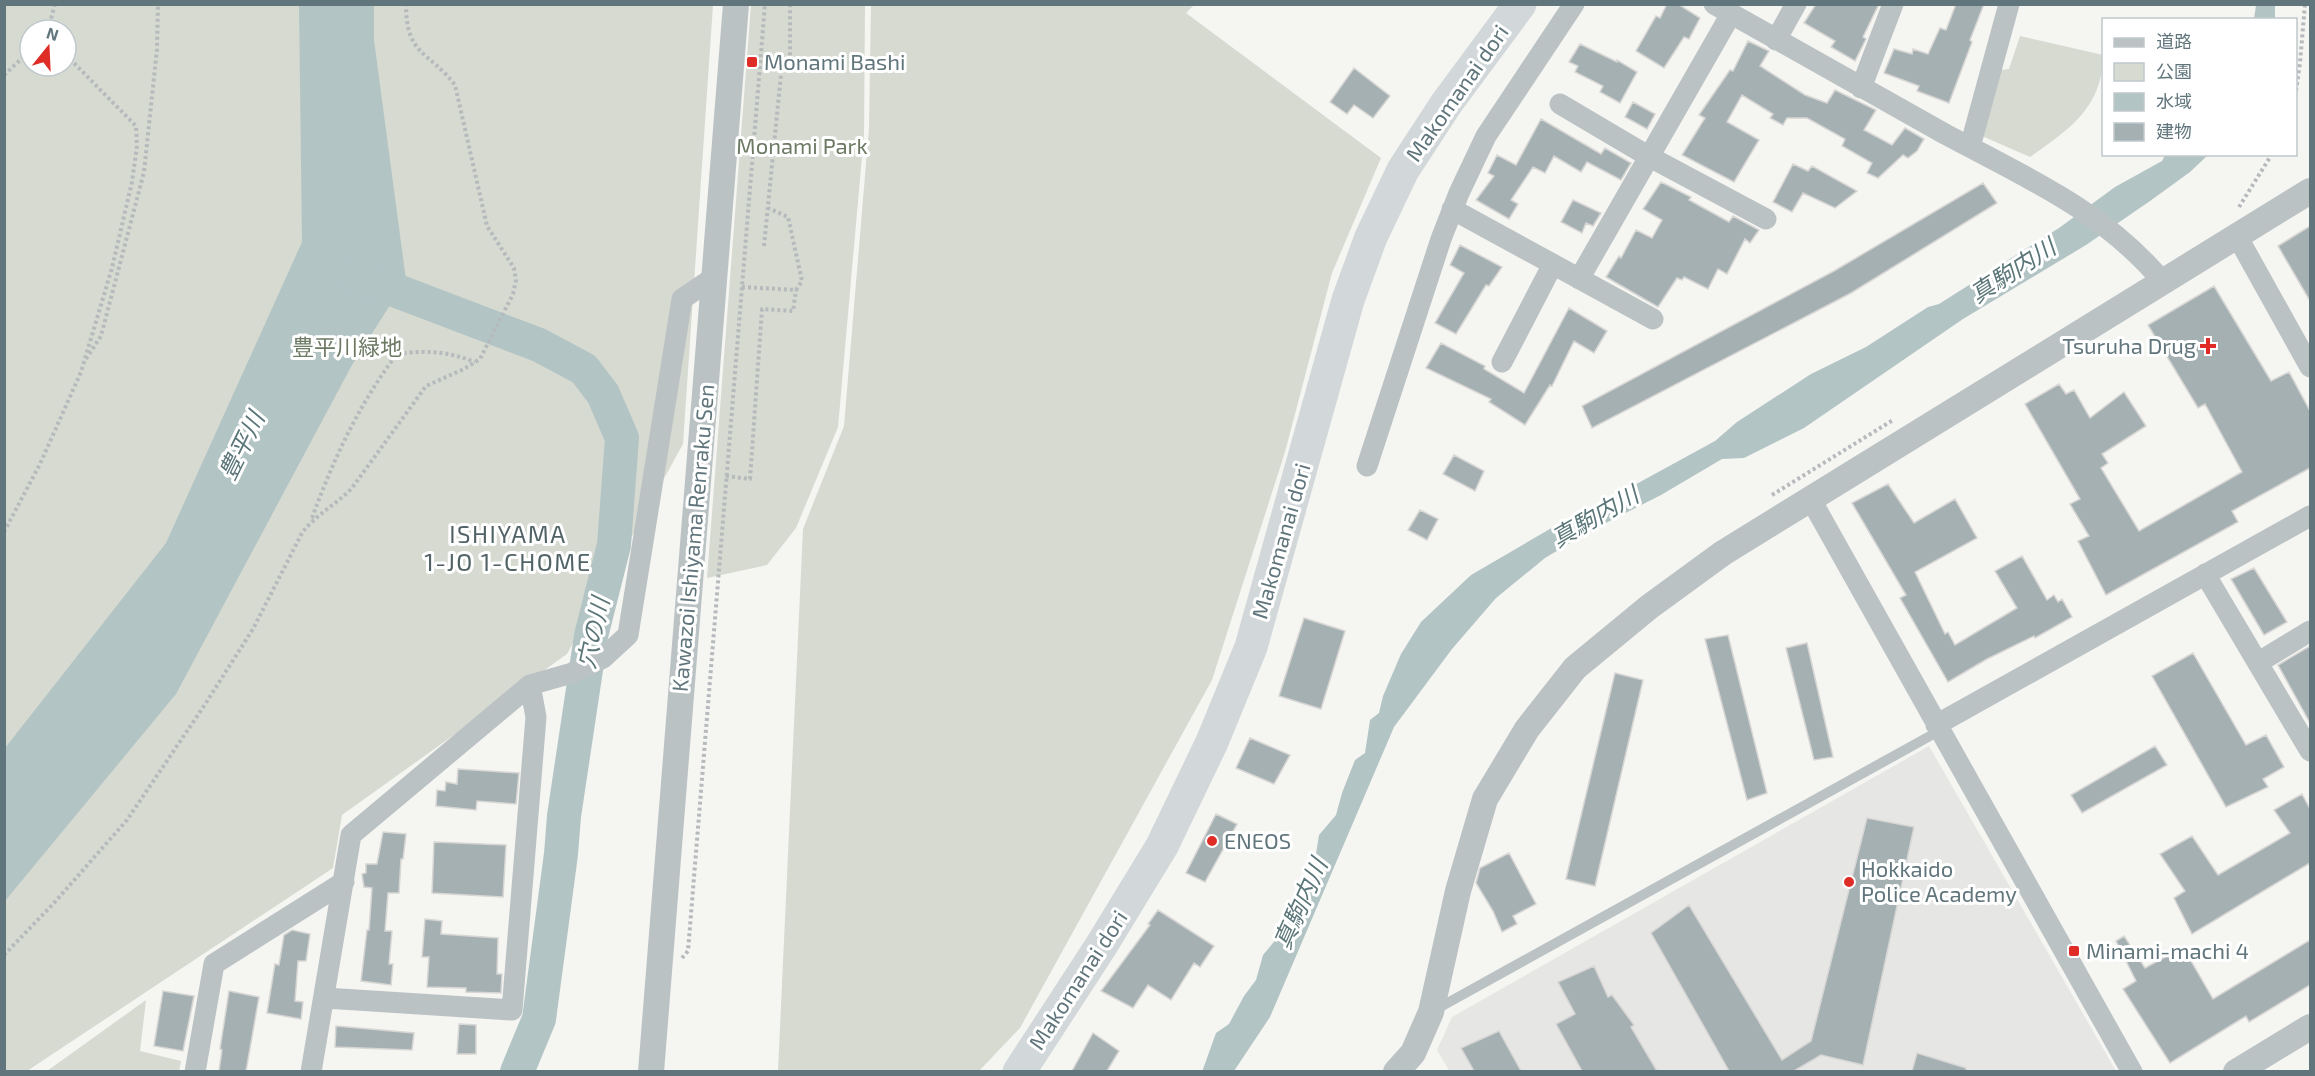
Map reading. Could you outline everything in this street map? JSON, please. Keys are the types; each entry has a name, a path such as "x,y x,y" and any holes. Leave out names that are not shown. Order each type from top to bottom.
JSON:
{"highway":[{"name":"Makomanai dori","path":"1019,1071 1101,946 1162,846 1212,742 1251,647 1348,300 1371,237 1403,170 1446,104 1520,4"},
{"path":"999,1071 1101,946"},
{"path":"1045,1071 1101,946"}],"street":[{"name":"Kawazoi Ishiyama Renraku Sen","path":"651,1071 736,4"},
{"path":"1367,466 1452,209 1486,136 1574,4"},
{"path":"1776,40 1796,4"},
{"path":"1861,88 1893,4"},
{"path":"1970,147 2009,4"},
{"path":"1579,279 1648,156 1722,9 1861,88 2043,185 2087,212 2141,256 2163,282"},
{"path":"1560,104 1648,156 1766,219"},
{"path":"1396,1071 1413,1053 1431,1012 1458,891 1485,799 1527,729 1575,668 1649,607 1723,553 2310,191"},
{"path":"1452,209 1653,319"},
{"path":"2237,236 2310,367"},
{"path":"1502,362 1553,264"},
{"path":"311,1071 351,835 530,685 572,673 603,658 628,635 682,299 713,278"},
{"path":"1810,498 2132,1071"},
{"path":"1938,728 2310,516"},
{"path":"2205,574 2310,749"},
{"path":"2259,662 2310,631"},
{"path":"325,998 512,1010 536,717 530,685"},
{"path":"195,1071 214,964 344,882"},
{"path":"2236,1071 2310,1027"}],"lane":[{"path":"1431,1012 1938,728"}],"path":[{"path":"83,365 101,336 144,172 158,49 159,4"},
{"path":"312,519 352,488 426,386 477,360 513,294 516,280 514,268 488,226 455,85 414,47 406,23 406,4"},
{"path":"657,989 688,951 765,4"},
{"path":"764,246 782,64 790,62 790,4"},
{"path":"2297,80 2305,4"},
{"path":"4,75 18,62"},
{"path":"4,532 40,464 83,365 112,268 132,182 137,146 136,126 78,67"},
{"path":"2239,208 2271,156"},
{"path":"726,476 750,479 762,309 793,310 796,290 802,281 788,217 768,208"},
{"path":"742,287 796,290"},
{"path":"4,955 54,903 127,820 202,709 253,629 302,533 312,519 326,479 356,416 397,354 423,350 452,353 477,360"},
{"path":"1770,497 1897,417"}],"shaded area":[{"name":"Hokkaido Police Academy","path":"1929,746 2116,1071 1450,1072 1437,1050 1452,1017"}],"green space":[{"name":"豊平川緑地","path":"5,5 713,5 683,444 567,654 342,815 333,868 27,1071 5,1072"},
{"name":"Monami Park","path":"751,5 865,5 864,134 838,427 796,528 767,565 707,578"},
{"path":"871,5 1194,5 1186,13 1381,158 1332,273 1285,452 1212,680 1020,1028 979,1071 778,1071 803,529 844,426 869,128"},
{"path":"2020,36 2102,55 2097,90 2081,116 2030,157 1982,136 2001,70 2009,69"},
{"path":"146,1000 140,1051 181,1061 179,1071 47,1071"}],"water":[{"name":"豊平川","path":"299,5 374,5 374,40 406,280 352,365 176,694 5,901 5,748 166,543 302,242"},
{"path":"2256,5 2275,5 2275,18 2254,18"},
{"name":"真駒内川","path":"2164,156 2207,156 2190,172 2086,245 1963,319 1804,428 1744,458 1722,459 1661,495 1590,531 1545,558 1496,598 1452,649 1394,727 1270,1017 1234,1071 1202,1072 1216,1033 1229,1024 1244,996 1256,980 1263,955 1278,937 1315,860 1319,835 1336,815 1355,760 1365,753 1370,720 1379,713 1383,696 1401,654 1421,622 1471,575 1567,519 1609,499 1715,441 1737,422 1811,374 1866,347 1928,307 1939,304 2059,228 2115,187 2162,161"}],"building":[{"path":"1667,4 1678,4 1700,18 1689,39 1684,37 1664,68 1636,51 1656,16 1660,18"},
{"path":"1816,4 1879,4 1863,37 1866,39 1855,61 1831,47 1835,41 1804,23"},
{"path":"1956,4 1984,4 1949,103 1917,91 1919,86 1884,73 1894,49 1912,54 1913,49 1928,54 1940,28 1946,30"},
{"path":"1748,41 1769,51 1760,66 1805,95 1827,103 1835,90 1876,110 1864,130 1892,145 1905,128 1924,139 1917,151 1908,158 1903,155 1878,178 1867,173 1872,163 1842,146 1845,139 1807,118 1787,118 1783,125 1770,118 1773,114 1742,95 1727,122 1759,140 1734,182 1682,155 1705,118 1699,115 1730,70 1733,71"},
{"path":"1580,44 1617,62 1617,60 1637,72 1620,103 1600,92 1603,86 1575,72 1578,66 1569,62"},
{"path":"1354,68 1390,96 1373,118 1354,105 1347,114 1330,102"},
{"path":"1633,102 1655,114 1647,129 1625,117"},
{"path":"1541,119 1601,154 1605,148 1631,163 1621,180 1587,162 1581,172 1554,156 1545,173 1533,167 1511,200 1518,204 1509,219 1476,200 1494,176 1488,173 1497,155 1516,165"},
{"path":"1793,164 1808,171 1812,166 1857,191 1835,208 1803,193 1792,212 1773,202"},
{"path":"1661,182 1691,197 1689,200 1729,222 1733,216 1759,230 1750,243 1745,239 1727,274 1718,269 1708,289 1684,277 1682,280 1677,278 1658,307 1606,277 1619,256 1621,258 1636,230 1652,238 1662,220 1643,209"},
{"path":"1983,183 1997,203 1851,293 1592,428 1582,406 1834,271"},
{"path":"1573,200 1601,213 1593,226 1586,223 1582,233 1561,222"},
{"path":"2310,226 2310,301 2278,246"},
{"path":"1460,245 1502,267 1489,286 1486,285 1456,334 1435,323 1464,273 1450,265"},
{"path":"2214,286 2271,381 2289,372 2310,411 2310,468 2232,511 2238,522 2106,595 2078,541 2089,536 2070,504 2080,499 2025,404 2059,384 2066,394 2074,390 2090,418 2124,392 2146,426 2102,454 2108,463 2101,468 2139,531 2242,472 2205,404 2198,408 2148,325"},
{"path":"1569,308 1607,331 1594,353 1574,341 1552,386 1550,385 1525,425 1489,402 1491,399 1426,368 1441,343 1485,366 1484,369 1524,393"},
{"path":"1454,455 1484,471 1475,491 1443,474"},
{"path":"1888,484 1914,523 1955,499 1977,538 1915,572 1945,634 1948,632 1955,645 2017,608 1995,571 2022,556 2047,600 2054,595 2058,602 2062,599 2072,617 2035,638 2034,636 1987,659 1948,682 1900,598 1906,595 1852,503"},
{"path":"1420,510 1438,519 1427,540 1408,530"},
{"path":"2254,568 2287,622 2264,635 2231,579"},
{"path":"1304,618 1345,631 1321,709 1279,696"},
{"path":"1728,635 1767,793 1747,800 1705,639"},
{"path":"1807,643 1833,757 1814,760 1786,648"},
{"path":"2310,646 2310,723 2278,665"},
{"path":"2193,653 2246,745 2266,735 2284,767 2263,779 2268,787 2226,807 2152,676"},
{"path":"1615,673 1643,680 1595,886 1566,879"},
{"path":"1250,738 1290,755 1274,784 1236,768"},
{"path":"2155,746 2167,765 2082,813 2071,795"},
{"path":"458,769 519,773 516,804 477,801 476,810 436,806 437,790 445,791 446,782 457,784"},
{"path":"2302,794 2310,809 2310,863 2192,934 2174,898 2185,891 2160,854 2192,836 2218,875 2290,833 2274,810"},
{"path":"1216,814 1237,824 1205,882 1186,873"},
{"path":"1867,818 1914,827 1863,1065 1821,1055 1794,1071 1729,1071 1651,933 1689,905 1782,1060 1811,1041"},
{"path":"383,832 406,834 403,859 401,859 399,893 388,893 385,931 392,931 389,964 393,964 391,985 361,981 367,930 369,930 372,888 364,887 362,874 366,873 366,864 377,864"},
{"path":"434,842 506,845 503,897 432,893"},
{"path":"1509,853 1536,904 1513,916 1517,924 1502,932 1493,911 1476,883 1480,868"},
{"path":"1158,910 1214,946 1200,967 1194,963 1171,1000 1148,985 1133,1008 1101,991 1150,925 1148,924"},
{"path":"425,919 442,921 441,934 498,938 497,974 502,974 501,993 466,992 466,988 427,987 429,957 422,957"},
{"path":"292,930 310,934 306,961 298,961 295,1001 303,1002 301,1019 267,1013 275,964 279,965 284,935"},
{"path":"2124,936 2145,968 2183,947 2213,999 2310,940 2310,985 2249,1022 2246,1016 2170,1063 2123,989 2136,981 2116,941"},
{"path":"1594,966 1608,997 1612,995 1634,1025 1631,1027 1657,1071 1582,1071 1556,1024 1575,1014 1558,982"},
{"path":"163,991 194,996 183,1051 154,1046"},
{"path":"229,991 259,997 246,1071 219,1071"},
{"path":"459,1024 476,1025 476,1054 457,1054"},
{"path":"336,1026 414,1033 412,1050 335,1047"},
{"path":"1499,1031 1521,1071 1474,1071 1461,1048"},
{"path":"1093,1033 1119,1051 1107,1071 1072,1071"},
{"path":"1917,1053 1966,1068 1966,1071 1912,1071"}],"waterway":[{"name":"穴の川","path":"355,275 539,345 584,369 603,394 622,438 614,545 591,636 564,816 539,1019 517,1072"}],"place":[{"name":"Monami Bashi","path":"752,62"},
{"name":"Tsuruha Drug","path":"2208,346"},
{"name":"ENEOS","path":"1212,841"},
{"name":"Hokkaido Police Academy","path":"1849,882"},
{"name":"Minami-machi 4","path":"2074,951"}],"district":[{"name":"ISHIYAMA 1-JO 1-CHOME","path":"508,549"}]}
